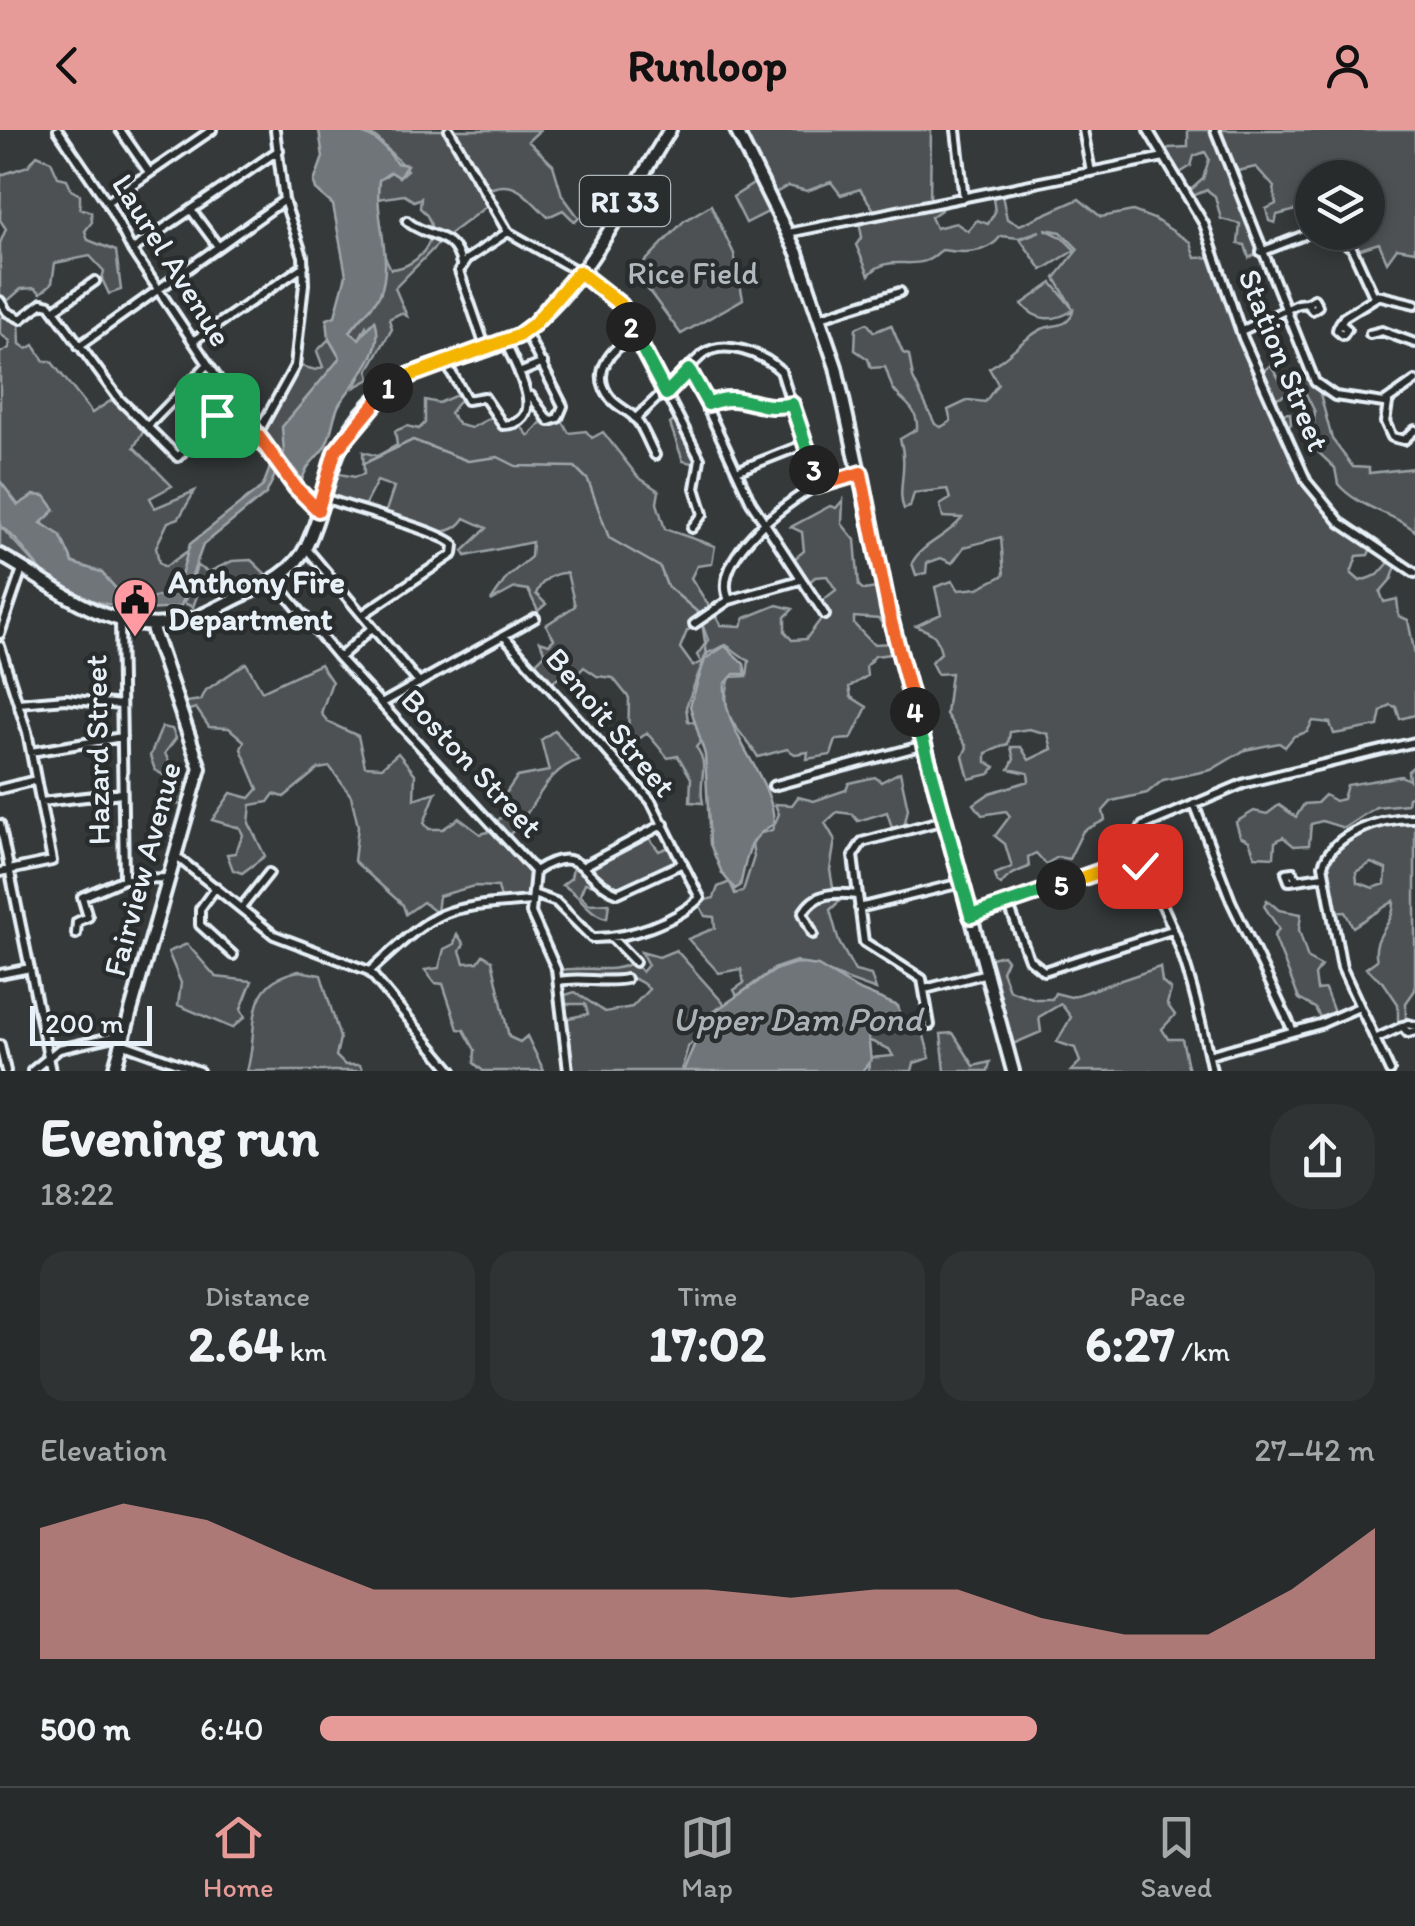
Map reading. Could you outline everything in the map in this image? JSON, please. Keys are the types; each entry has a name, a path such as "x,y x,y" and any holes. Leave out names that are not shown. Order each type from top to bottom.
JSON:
{"main road":[{"name":"RI 33","path":"0,555 74,602 120,620 151,625 197,616 274,580 306,548 335,452 372,403 403,378 506,342 525,331 579,272 670,130"},
{"path":"736,130 788,233 821,317 861,473 889,613 1014,1071"},
{"name":"Fairview Avenue","path":"114,1071 200,768 151,625"}],"street":[{"name":"Laurel Avenue","path":"58,130 232,400 287,476 318,510"},
{"path":"120,130 149,172"},
{"path":"107,202 212,130"},
{"path":"258,435 294,366 304,266 284,200 276,130"},
{"path":"449,130 508,232 579,272 621,305 700,459 696,488 703,514 692,528"},
{"path":"956,130 964,198"},
{"path":"1083,130 1092,172"},
{"name":"Station Street","path":"1148,130 1206,230 1241,331 1286,440 1315,493 1350,531 1415,573"},
{"path":"1213,130 1284,312 1318,386 1335,396 1388,403 1413,385"},
{"path":"132,250 279,150"},
{"path":"788,233 1164,157"},
{"path":"79,346 284,200"},
{"path":"190,210 217,246"},
{"path":"407,221 414,228 442,236 458,250 459,272 486,349"},
{"path":"461,265 508,232"},
{"path":"1262,252 1295,239"},
{"path":"1353,250 1376,297"},
{"path":"193,340 304,266"},
{"path":"54,310 95,281"},
{"path":"821,317 900,292"},
{"path":"1340,323 1351,311 1376,297 1413,301"},
{"path":"0,301 15,318 21,319 42,303 54,310 146,427 178,457 232,400"},
{"path":"1241,331 1307,303"},
{"path":"506,342 542,416 549,421 558,418 563,406 525,331"},
{"path":"1370,334 1382,331 1415,343"},
{"path":"635,336 610,353 602,374 608,396 636,419 655,454"},
{"path":"636,419 712,347 735,348 773,364 792,404 817,486"},
{"path":"446,363 466,400 484,396 503,425 518,422 526,414 529,401 525,386"},
{"path":"518,373 543,363"},
{"path":"146,427 208,364"},
{"path":"689,370 765,524 825,615"},
{"path":"708,404 732,396 764,409 792,404"},
{"path":"1388,403 1385,420 1392,437 1404,440 1415,430"},
{"path":"739,470 806,444"},
{"path":"729,600 724,589 728,568 765,524 817,486 861,473"},
{"path":"322,497 384,520 441,534 454,546 454,554 362,615"},
{"path":"306,548 419,683"},
{"path":"0,634 22,568"},
{"name":"Boston Street","path":"274,580 339,658 536,871 533,922 559,981 568,1071"},
{"path":"694,624 729,600 800,580"},
{"path":"382,704 535,618"},
{"name":"Hazard Street","path":"120,620 124,879"},
{"path":"339,658 372,628"},
{"name":"Benoit Street","path":"504,636 650,800 700,898 637,932 612,937"},
{"path":"0,646 31,752 52,861 0,872"},
{"path":"18,703 66,699 121,705"},
{"path":"31,752 122,737"},
{"path":"971,916 1118,865 1127,857 1143,826 1194,804 1272,774 1415,742"},
{"path":"773,786 924,745"},
{"path":"0,789 36,780"},
{"path":"41,802 122,794"},
{"path":"1194,804 1231,901 1292,1032"},
{"path":"1390,1071 1342,968 1323,876 1327,854 1338,840 1392,818 1415,818"},
{"path":"930,1025 925,989 916,973 864,942 854,856 862,842 944,820"},
{"path":"0,824 51,1071"},
{"path":"586,865 664,824"},
{"path":"176,856 274,935 370,971 452,1071"},
{"path":"1127,857 1146,876 1172,930 1212,1071"},
{"path":"536,871 566,858 586,865 618,893 682,863"},
{"path":"241,908 270,873"},
{"path":"1297,880 1323,876"},
{"name":"Hazard Street","path":"76,934 77,922 88,917 82,897 124,879 171,878"},
{"path":"859,908 961,883"},
{"path":"216,887 200,910 200,925 233,955"},
{"path":"813,934 803,913 814,900 828,894 856,895"},
{"path":"370,971 434,914 462,906 532,898 556,902 592,938 612,937 635,962"},
{"path":"1008,903 1029,959 1044,970 1172,930"},
{"path":"0,974 30,968"},
{"path":"925,989 987,973"},
{"path":"559,981 584,976 602,984 626,980"},
{"path":"1209,1055 1292,1032 1359,1007"},
{"path":"1375,1039 1402,1026 1415,1029"},
{"path":"32,1071 49,1054 122,1038 199,1071"},
{"path":"0,1045 6,1071"}],"green space":[{"path":"362,130 540,130 528,141 553,165 562,195 579,218 575,222 563,210 548,217 513,188 485,191 487,206 443,239 395,288 407,316 401,313 389,319 392,329 368,370 370,379 355,387 376,346 366,326 359,339 350,332 379,296 384,255 391,269 402,267 420,255 431,237 428,217 420,208 421,198 414,201 404,195 377,199 379,180 391,172 399,177 407,170 378,139"},
{"path":"735,130 931,130 930,203 938,202 941,210 931,217 936,228 956,223 968,231 977,220 988,224 995,212 993,198 1002,195 1007,219 1020,225 1079,199 1101,217 1133,211 1154,219 1190,242 1195,258 1216,257 1261,373 1271,365 1281,382 1309,374 1318,386 1332,439 1353,467 1369,468 1369,473 1415,468 1415,531 1356,499 1338,484 1335,468 1318,452 1318,439 1312,434 1315,412 1303,388 1271,400 1276,414 1290,413 1291,424 1283,432 1309,481 1343,521 1373,544 1368,555 1357,556 1351,573 1360,581 1378,575 1394,557 1398,560 1392,578 1380,592 1384,602 1397,599 1399,616 1408,620 1415,655 1415,715 1400,719 1396,707 1390,705 1381,711 1378,726 1334,734 1330,723 1313,721 1307,732 1294,736 1285,747 1279,743 1245,750 1211,770 1163,780 1147,793 1112,801 1103,811 1105,820 1083,831 1069,859 1058,857 1046,864 1036,853 1028,857 1029,867 1001,885 997,882 995,874 1012,867 1005,844 995,836 1010,816 1006,811 982,815 974,804 990,793 1029,781 1028,773 1009,769 1014,759 1011,747 1021,747 1029,760 1052,749 1048,734 1029,729 1010,732 1008,744 986,753 986,762 995,767 990,774 969,779 963,756 967,747 946,714 951,673 937,674 931,662 941,653 938,641 916,626 941,614 935,587 952,581 959,590 978,588 1004,575 1001,537 964,547 952,563 941,558 927,563 926,573 916,575 912,563 916,556 962,518 943,517 940,505 950,499 947,489 914,493 910,507 904,509 900,439 917,429 915,416 893,388 885,367 871,368 868,359 855,350 856,328 867,323 874,332 891,325 903,353 909,355 913,378 935,424 941,427 951,421 948,410 969,400 985,402 998,384 989,368 1035,333 1068,320 1073,310 1046,318 1033,314 1022,304 1052,283 1073,309 1055,278 1078,249 1061,232 1045,229 1062,237 1075,250 1042,270 1020,239 1040,231 1019,238 1001,236 989,247 974,251 942,250 921,262 890,263 869,275 856,245 862,237 858,217 876,213 860,189 841,195 831,182 807,191 788,186 770,196 776,208 746,223 733,197 761,179"},
{"path":"1188,130 1415,130 1415,251 1397,248 1387,262 1382,250 1385,250 1385,160 1295,160 1295,210 1277,215 1275,223 1269,221 1266,209 1276,204 1274,187 1256,167 1233,172 1261,251 1249,258 1245,245 1238,244 1240,224 1221,219 1215,196 1207,190 1188,198 1186,194 1203,179 1209,159 1205,152 1194,156 1191,166 1175,176 1162,153 1169,148 1188,147"},
{"path":"37,155 51,161 58,177 67,179 71,190 80,195 80,208 91,212 92,222 85,231 88,240 116,251 121,290 109,294 102,279 104,271 90,256 55,263 52,283 41,293 35,288 21,289 3,305 0,302 0,243 6,229 0,220 1,175 28,166"},
{"name":"Rice Field","path":"711,205 734,254 743,299 681,334 635,272 684,221"},
{"path":"8,314 19,320 20,344 27,349 34,345 44,361 51,361 92,413 118,396 146,427 134,447 172,486 150,498 155,508 195,491 179,518 168,522 156,547 159,563 165,567 189,550 176,592 147,599 120,593 101,572 73,563 60,535 46,530 41,519 54,508 45,497 18,505 0,481 0,353 9,348 10,341 0,334 0,318"},
{"path":"329,339 340,358 288,423 285,453 275,459 257,434 296,365 316,370 323,367 317,351"},
{"path":"461,393 463,396 450,413 459,425 471,428 496,415 503,426 518,423 529,436 545,418 559,415 569,433 586,431 592,438 603,432 638,477 659,491 657,503 665,529 715,546 712,564 697,566 691,578 721,625 741,626 745,618 777,605 793,609 785,617 785,632 792,640 806,639 824,615 818,604 836,590 827,576 815,577 805,586 789,563 804,551 802,532 791,527 830,506 836,508 843,500 842,524 855,540 859,586 864,590 883,587 891,624 883,626 879,619 854,617 854,624 873,644 896,643 899,653 875,656 866,666 867,676 849,687 851,697 867,707 851,739 836,740 831,755 807,759 808,752 795,754 787,749 758,757 732,722 726,703 730,677 747,676 749,661 726,645 706,654 686,707 688,721 696,723 703,739 696,747 703,761 703,803 690,802 691,778 678,756 668,758 647,733 628,747 629,698 613,678 597,676 584,667 570,681 563,675 548,685 532,667 545,654 540,641 549,644 554,639 546,625 575,606 567,573 552,576 541,585 536,594 546,604 538,611 528,590 515,588 491,601 507,577 531,557 532,542 466,556 463,551 487,528 465,518 449,530 427,532 383,520 394,487 377,481 361,512 323,498 329,472 355,477 364,474 363,452 377,456 397,445 395,431 407,426 419,429 425,423 425,400 439,403","holes":["701,621 708,640 697,655 701,662 693,666 680,648 687,631"]},
{"path":"679,417 700,465 683,461 670,424"},
{"path":"0,526 46,576 101,603 98,609 0,555"},
{"path":"251,560 273,581 244,594 233,580 219,591 210,586 199,590 193,607 184,603 197,566 209,572 232,561"},
{"path":"246,663 262,691 320,664 332,682 321,713 328,722 358,736 365,766 382,767 398,753 415,774 414,799 436,792 424,823 429,829 443,829 459,818 480,834 488,832 502,816 501,800 517,777 549,771 541,740 555,730 579,760 556,773 507,837 535,871 530,902 502,903 498,887 474,886 439,896 437,913 423,902 406,914 403,905 354,861 358,826 351,796 330,767 318,769 284,797 274,794 268,802 251,805 249,823 265,856 242,873 233,870 227,854 235,853 243,835 240,828 212,820 231,793 250,798 258,789 241,749 244,741 229,728 209,727 196,708 182,712 178,703 201,700 206,690"},
{"path":"162,727 172,729 176,738 165,753 177,781 196,787 192,805 169,804 165,816 156,797 168,778 155,770 150,756"},
{"path":"1415,765 1415,794 1408,797 1407,804 1376,807 1344,828 1322,821 1311,824 1309,845 1294,846 1283,837 1275,842 1274,857 1255,856 1249,841 1240,836 1236,822 1254,811 1267,814 1279,805 1296,817 1304,804 1317,803 1325,795 1335,801 1343,799 1347,785 1401,776 1409,780 1408,771"},
{"path":"900,772 908,809 903,831 894,834 887,812 858,821 852,814 837,812 825,823 835,840 830,870 834,893 847,894 830,910 839,942 855,971 871,975 876,990 796,961 775,968 737,996 734,990 744,983 741,969 719,973 688,939 715,928 714,917 705,916 698,902 714,898 718,887 730,882 735,894 743,891 754,857 751,836 772,830 779,814 775,804 792,805 798,797 814,801 846,790 849,783 875,777 881,782"},
{"path":"1393,818 1415,818 1415,990 1406,1003 1406,1026 1398,1026 1398,1004 1384,983 1366,968 1377,960 1377,944 1391,917 1394,901 1353,927 1345,912 1332,913 1321,871 1334,841","holes":["1371,863 1386,869 1385,884 1373,888 1357,882 1356,872"]},
{"path":"647,835 659,851 674,845 682,864 626,892 585,883 580,895 589,904 609,903 607,918 562,885 571,878 574,862 587,865"},
{"path":"1267,900 1279,910 1301,914 1299,930 1308,959 1321,966 1315,975 1317,990 1325,989 1335,1015 1322,1021 1315,1008 1299,999 1274,936 1279,929 1264,906"},
{"path":"457,934 464,944 460,951 464,963 478,962 483,955 492,960 509,1037 520,1042 527,1036 544,1071 483,1071 474,1063 475,1050 464,1030 458,1029 443,984 435,983 425,970 439,968 444,949 454,944"},
{"path":"187,944 216,977 252,981 241,1009 245,1017 232,1028 178,1005 181,983 168,952"},
{"path":"676,950 725,1005 704,1016 703,1031 688,1047 681,1071 568,1071 564,1019 588,1014 585,1004 562,1004 562,996 575,992 605,1012 632,1007 649,989 619,975 559,984 557,971 617,968 633,961 642,972 648,965 641,952 659,957"},
{"path":"1003,955 1007,960 1002,971 1009,990 1035,999 1052,999 1055,993 1071,997 1160,967 1162,982 1171,990 1167,1004 1175,1015 1162,1029 1168,1039 1182,1039 1189,1071 1071,1071 1080,1062 1075,1048 1057,1042 1071,1017 1061,1004 1039,1017 1041,1032 1006,1047 983,960"},
{"path":"299,971 321,975 340,1038 336,1056 345,1065 360,1065 363,1071 247,1071 260,996 268,985"},
{"path":"879,1018 923,1032 930,1058 914,1063 912,1071 868,1071 870,1058 893,1056 889,1049 868,1040 865,1023"},
{"path":"953,1033 974,1066 990,1062 988,1071 945,1071 941,1034"}],"water":[{"path":"319,130 364,134 381,144 396,163 407,165 399,177 391,172 379,180 384,281 377,299 350,332 359,339 375,320 376,343 368,364 337,408 327,443 302,480 292,466 276,473 266,494 203,545 181,606 128,608 72,592 43,572 0,526 0,481 18,505 34,495 45,496 55,510 41,523 60,535 73,563 101,572 120,593 147,599 176,592 190,544 263,486 272,462 284,453 282,427 340,358 329,339 327,319 335,316 346,275 333,205 316,190 314,182 323,157"},
{"path":"725,646 744,664 746,674 734,674 725,684 726,703 739,738 766,788 774,824 753,843 740,886 735,889 722,873 710,844 705,755 690,706 705,659"},
{"name":"Upper Dam Pond","path":"796,963 818,966 857,989 898,1006 901,1018 875,1019 867,1025 871,1060 862,1071 683,1071 706,1017 777,969"}],"waterway":[{"path":"363,464 413,440 468,461 498,457 516,466 575,467 588,480 609,538 660,567 667,586 701,615"},
{"path":"702,622 707,655"}],"place":[{"name":"Anthony Fire Department","path":"135,638"}],"route":[{"path":"217,415 232,400 296,488 318,510 335,452 387,389 403,378 518,336 534,324 579,272 621,305 666,394 689,370 708,404 732,396 764,409 792,404 817,486 861,473 889,613 971,916 1118,865 1127,857 1140,866"}]}
